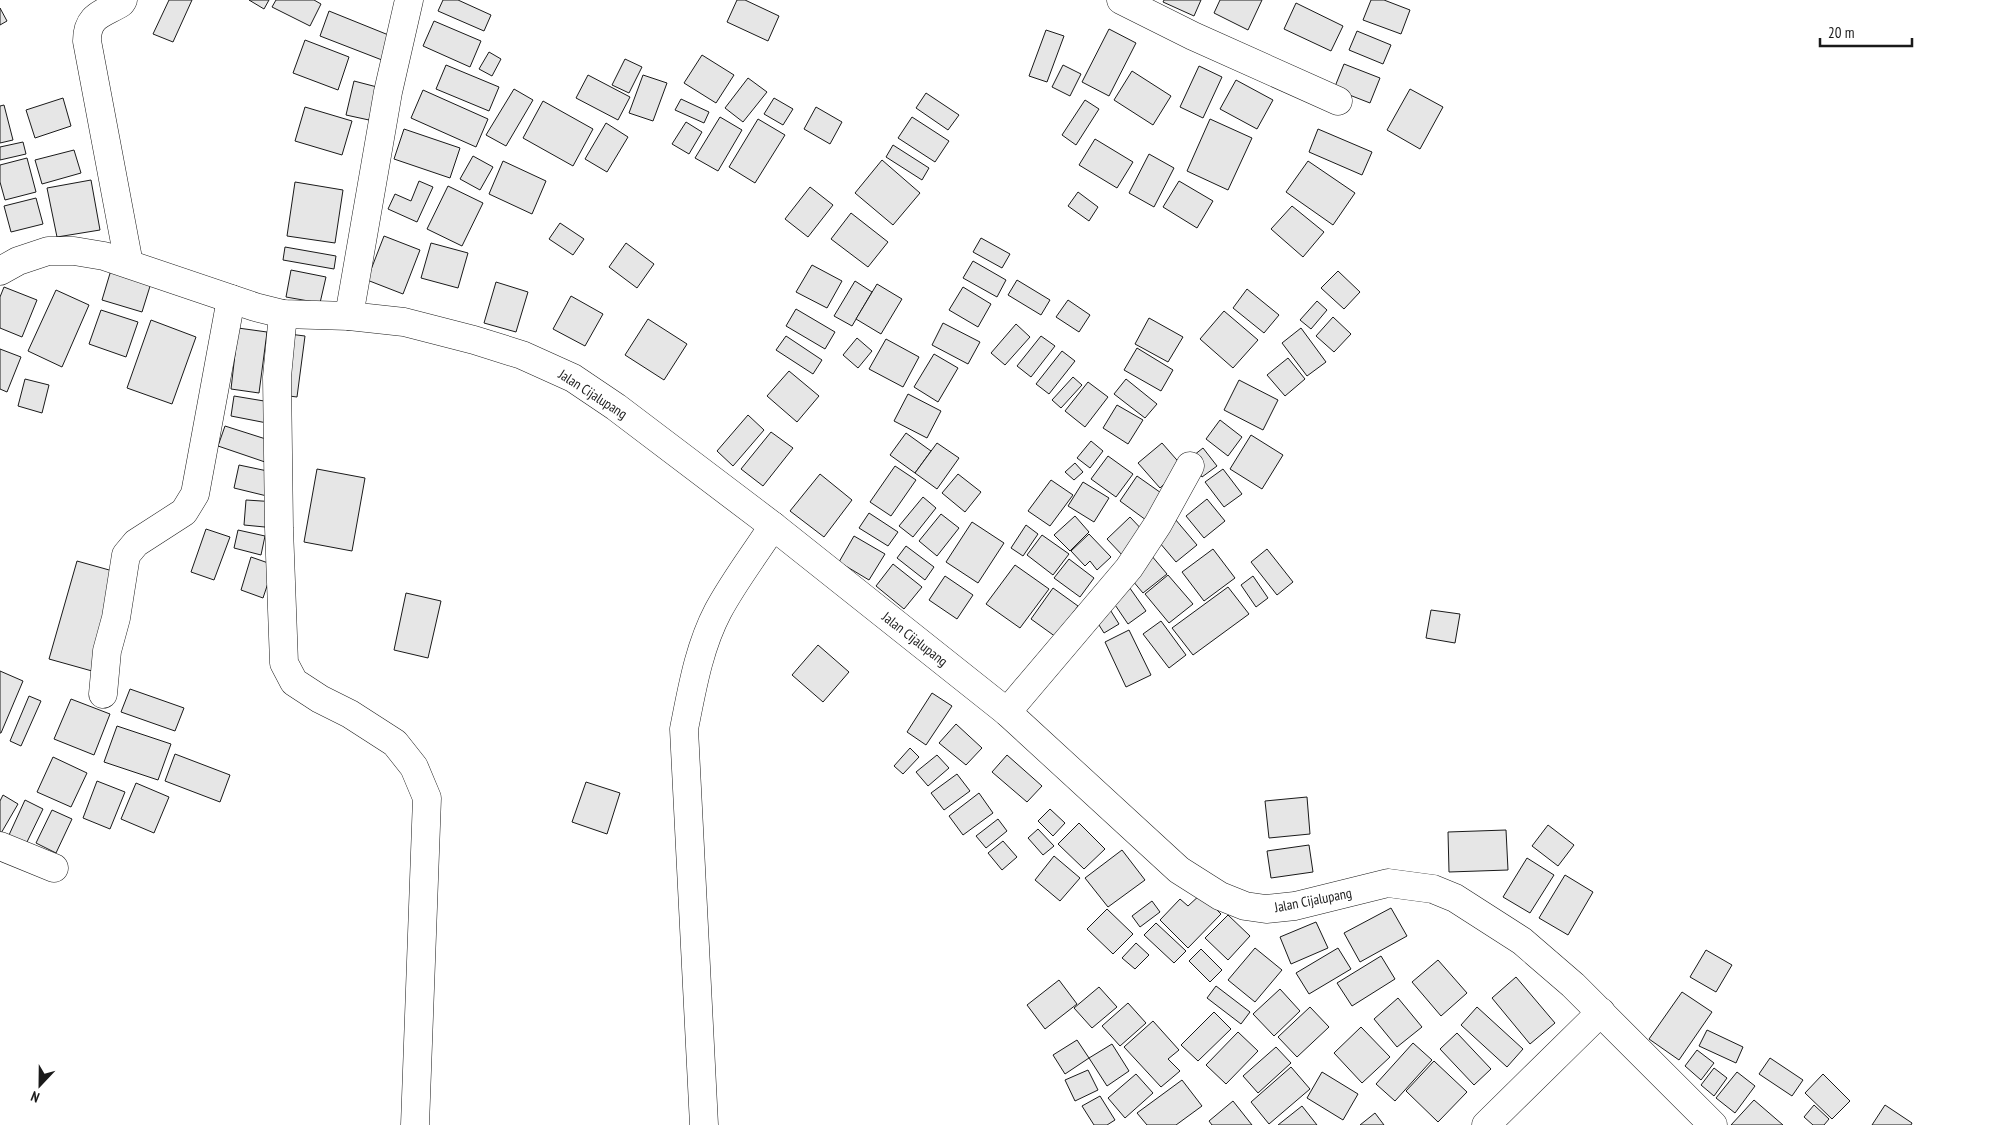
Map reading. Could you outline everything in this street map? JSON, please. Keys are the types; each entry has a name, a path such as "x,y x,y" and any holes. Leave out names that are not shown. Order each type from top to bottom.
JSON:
{"street":[{"path":"123,0 96,16 89,27 87,41 129,264"},
{"path":"349,316 388,92 409,0"},
{"path":"1121,0 1193,36 1338,101"},
{"name":"Jalan Cijalupang","path":"0,271 18,260 48,252 74,250 104,256 231,299 282,314 349,316 404,322 474,340 522,355 573,378 616,407 773,526 1007,712 1179,870 1220,896 1245,906 1266,909 1295,906 1388,883 1433,889 1455,898 1522,941 1601,1012 1713,1125"},
{"path":"103,694 107,651 116,618 126,554 136,543 184,512 194,494 231,299"},
{"path":"282,314 277,378 279,528 284,663 294,682 320,699 350,714 395,743 414,766 427,798 415,1125"},
{"path":"1007,712 1129,568 1158,524 1190,466"},
{"path":"704,1125 684,729 693,685 709,631 719,610 773,526"},
{"path":"0,846 54,868"},
{"path":"1486,1125 1601,1012"}],"building":[{"path":"169,0 192,0 173,42 153,34"},
{"path":"249,0 269,0 264,9"},
{"path":"276,0 314,0 321,4 310,26 272,7"},
{"path":"443,0 458,0 491,15 484,31 438,11"},
{"path":"737,0 745,0 779,16 768,41 727,22"},
{"path":"1164,0 1201,0 1194,16 1163,2"},
{"path":"1220,0 1262,0 1248,30 1214,13"},
{"path":"1371,0 1384,0 1410,10 1401,34 1363,20"},
{"path":"1296,3 1343,26 1331,51 1284,29"},
{"path":"0,8 7,21 0,25"},
{"path":"329,11 391,36 382,60 320,36"},
{"path":"434,21 481,41 470,67 423,46"},
{"path":"1109,29 1136,43 1109,96 1082,82"},
{"path":"1046,30 1064,36 1047,82 1029,76"},
{"path":"1357,31 1391,45 1383,64 1349,50"},
{"path":"305,40 349,57 338,90 293,73"},
{"path":"489,52 501,59 492,76 479,69"},
{"path":"702,55 734,75 716,103 684,83"},
{"path":"625,59 642,67 629,93 612,85"},
{"path":"1344,64 1380,78 1370,103 1334,89"},
{"path":"446,65 499,87 489,111 436,89"},
{"path":"1063,65 1081,74 1070,96 1052,87"},
{"path":"1199,66 1222,77 1203,118 1180,107"},
{"path":"1132,71 1171,96 1153,125 1114,100"},
{"path":"588,75 630,97 618,120 576,98"},
{"path":"643,75 667,83 653,121 629,113"},
{"path":"748,78 767,92 743,122 725,108"},
{"path":"1236,80 1273,100 1257,129 1220,109"},
{"path":"354,81 377,87 369,120 346,115"},
{"path":"514,89 533,100 506,146 486,135"},
{"path":"1410,89 1443,107 1420,149 1387,130"},
{"path":"423,90 488,119 476,147 411,118"},
{"path":"926,93 959,115 948,130 916,108"},
{"path":"63,98 71,126 35,138 26,110"},
{"path":"774,98 793,109 783,125 764,114"},
{"path":"681,99 709,112 704,123 675,110"},
{"path":"1085,100 1099,109 1076,145 1062,135"},
{"path":"543,101 593,129 573,166 523,138"},
{"path":"4,105 13,140 0,143 0,106"},
{"path":"305,107 352,121 342,155 295,141"},
{"path":"816,107 842,122 830,144 804,129"},
{"path":"720,117 742,130 718,171 695,158"},
{"path":"912,117 949,141 935,162 898,138"},
{"path":"758,119 785,135 755,183 729,167"},
{"path":"1210,119 1252,138 1228,190 1187,171"},
{"path":"686,122 702,132 689,154 672,144"},
{"path":"606,123 628,137 607,172 585,159"},
{"path":"404,129 460,148 450,178 394,159"},
{"path":"1318,129 1372,152 1362,175 1309,152"},
{"path":"1095,139 1133,162 1117,188 1079,165"},
{"path":"23,142 26,154 0,160 0,147"},
{"path":"893,145 929,168 922,180 886,157"},
{"path":"74,150 81,173 42,184 35,160"},
{"path":"1149,154 1174,168 1154,207 1129,193"},
{"path":"473,156 493,167 480,190 460,179"},
{"path":"27,158 36,192 5,200 0,182 0,165"},
{"path":"882,160 920,193 893,225 855,193"},
{"path":"503,161 546,181 532,214 489,194"},
{"path":"1308,161 1355,193 1333,225 1286,192"},
{"path":"91,180 100,230 57,237 47,188"},
{"path":"419,181 433,187 417,222 388,209 395,194 411,201"},
{"path":"1179,181 1213,201 1197,228 1163,207"},
{"path":"295,182 343,190 335,243 287,236"},
{"path":"448,186 483,203 462,246 427,229"},
{"path":"810,187 833,205 808,237 785,219"},
{"path":"1078,192 1098,207 1089,221 1068,206"},
{"path":"36,198 43,224 11,232 4,206"},
{"path":"1292,206 1324,232 1303,257 1271,229"},
{"path":"851,213 888,242 868,267 831,239"},
{"path":"560,223 584,239 573,255 549,239"},
{"path":"384,236 420,250 403,294 367,280"},
{"path":"981,238 1010,254 1002,268 973,252"},
{"path":"431,243 468,253 458,288 421,278"},
{"path":"626,243 654,264 637,288 609,267"},
{"path":"285,247 336,256 334,269 283,260"},
{"path":"973,261 1006,280 997,297 963,278"},
{"path":"812,265 842,281 827,308 796,292"},
{"path":"111,270 151,283 142,312 102,300"},
{"path":"291,270 326,277 320,303 286,297"},
{"path":"1338,271 1360,292 1344,309 1321,288"},
{"path":"1017,280 1050,300 1041,315 1008,295"},
{"path":"855,281 872,292 852,326 834,316"},
{"path":"496,282 528,292 516,332 484,323"},
{"path":"877,284 902,299 881,334 856,319"},
{"path":"4,287 37,300 22,337 0,328 0,297"},
{"path":"963,287 991,304 978,327 949,310"},
{"path":"1247,289 1279,315 1264,333 1233,308"},
{"path":"56,290 89,305 62,367 28,351"},
{"path":"571,296 603,314 585,346 553,329"},
{"path":"1068,300 1090,315 1079,332 1056,317"},
{"path":"1317,301 1327,310 1311,329 1300,320"},
{"path":"796,309 835,332 825,349 786,326"},
{"path":"101,310 138,322 126,357 89,344"},
{"path":"1224,311 1258,340 1233,368 1200,339"},
{"path":"1333,317 1351,334 1334,352 1316,336"},
{"path":"1149,318 1183,337 1168,362 1135,344"},
{"path":"648,319 687,344 664,380 625,355"},
{"path":"151,320 196,337 172,404 127,388"},
{"path":"943,323 980,342 968,364 932,345"},
{"path":"1016,324 1030,337 1005,365 991,353"},
{"path":"238,328 267,332 259,393 231,389"},
{"path":"1301,328 1326,362 1307,376 1282,343"},
{"path":"289,334 305,336 297,397 281,395"},
{"path":"786,336 822,360 813,374 776,350"},
{"path":"1041,336 1055,346 1031,377 1017,366"},
{"path":"857,338 872,351 858,368 843,355"},
{"path":"886,339 919,357 903,387 869,369"},
{"path":"1137,348 1173,370 1161,391 1124,370"},
{"path":"0,349 21,357 7,392 0,389"},
{"path":"1062,351 1075,361 1049,394 1036,384"},
{"path":"934,354 958,368 938,402 914,387"},
{"path":"1288,358 1305,379 1285,396 1267,375"},
{"path":"789,371 819,396 797,422 767,396"},
{"path":"1073,377 1082,385 1061,408 1052,400"},
{"path":"25,379 49,385 42,413 18,406"},
{"path":"1126,379 1157,404 1145,418 1114,394"},
{"path":"1239,380 1278,400 1263,430 1224,410"},
{"path":"1088,382 1108,397 1085,427 1065,411"},
{"path":"908,394 941,411 927,438 894,421"},
{"path":"234,396 276,403 272,424 231,416"},
{"path":"1117,405 1143,420 1128,444 1103,428"},
{"path":"748,415 764,430 733,466 717,451"},
{"path":"1220,420 1242,437 1228,456 1206,439"},
{"path":"225,426 272,441 265,462 218,446"},
{"path":"771,432 793,448 763,486 741,469"},
{"path":"906,433 931,451 915,473 890,455"},
{"path":"1251,435 1283,455 1262,489 1230,469"},
{"path":"1091,441 1103,451 1090,468 1077,458"},
{"path":"937,443 959,458 937,489 915,473"},
{"path":"1162,443 1183,467 1160,488 1138,463"},
{"path":"1203,448 1217,466 1202,477 1189,459"},
{"path":"1108,456 1133,474 1116,497 1091,479"},
{"path":"1075,463 1083,472 1074,480 1065,472"},
{"path":"239,465 277,473 271,497 234,488"},
{"path":"895,466 916,480 891,516 870,502"},
{"path":"317,469 365,478 352,551 304,542"},
{"path":"1223,469 1242,494 1224,507 1205,482"},
{"path":"820,474 852,500 824,537 790,511"},
{"path":"958,474 981,492 965,512 942,493"},
{"path":"1137,476 1164,495 1146,520 1120,501"},
{"path":"1051,480 1073,495 1050,526 1028,511"},
{"path":"1083,482 1109,498 1094,522 1068,506"},
{"path":"923,497 936,508 913,537 899,526"},
{"path":"1207,499 1225,521 1204,538 1186,516"},
{"path":"246,500 277,502 275,528 244,525"},
{"path":"869,513 898,532 888,546 859,528"},
{"path":"941,514 959,528 937,556 919,541"},
{"path":"1075,516 1089,532 1070,551 1054,535"},
{"path":"1130,517 1147,535 1124,557 1107,539"},
{"path":"1175,519 1197,545 1176,562 1154,536"},
{"path":"972,522 1004,543 978,583 946,562"},
{"path":"1026,525 1038,534 1023,556 1011,548"},
{"path":"206,529 230,537 214,580 191,572"},
{"path":"238,530 265,536 261,555 234,548"},
{"path":"1089,534 1111,557 1097,570 1090,561 1085,566 1071,551"},
{"path":"1042,535 1069,554 1053,575 1027,555"},
{"path":"854,536 885,554 869,580 839,562"},
{"path":"906,546 934,567 925,580 897,558"},
{"path":"1213,549 1235,578 1204,601 1182,572"},
{"path":"1267,549 1293,582 1277,595 1251,562"},
{"path":"1151,555 1167,574 1143,593 1127,574"},
{"path":"251,557 274,565 263,598 241,590"},
{"path":"1069,559 1094,578 1080,597 1054,578"},
{"path":"77,561 120,573 92,671 49,659"},
{"path":"893,564 922,587 904,609 876,586"},
{"path":"1015,565 1049,589 1020,628 986,604"},
{"path":"1168,575 1193,604 1169,623 1145,594"},
{"path":"945,576 973,595 957,619 929,600"},
{"path":"1253,576 1268,598 1256,607 1241,585"},
{"path":"1127,584 1146,611 1128,624 1109,596"},
{"path":"1228,587 1249,614 1193,655 1172,628"},
{"path":"1053,588 1078,606 1056,637 1031,619"},
{"path":"406,593 441,601 428,658 394,650"},
{"path":"1109,608 1119,624 1104,633 1094,617"},
{"path":"1431,610 1460,614 1455,643 1426,638"},
{"path":"1161,621 1186,655 1169,668 1143,634"},
{"path":"1129,630 1151,675 1126,687 1105,642"},
{"path":"818,645 849,672 823,702 792,675"},
{"path":"0,671 23,681 1,733 0,733"},
{"path":"130,689 184,708 175,731 121,712"},
{"path":"932,693 952,706 926,745 907,732"},
{"path":"29,696 41,701 21,746 10,741"},
{"path":"71,699 110,714 94,755 54,739"},
{"path":"956,724 982,748 966,765 939,743"},
{"path":"117,726 171,744 158,780 104,762"},
{"path":"910,748 919,757 903,774 894,766"},
{"path":"175,754 230,775 220,802 165,781"},
{"path":"937,755 949,768 928,786 916,772"},
{"path":"1007,755 1042,786 1027,802 992,772"},
{"path":"53,757 87,773 71,807 37,792"},
{"path":"957,774 970,791 944,810 931,793"},
{"path":"97,781 125,792 110,829 83,818"},
{"path":"586,782 620,793 607,834 572,822"},
{"path":"136,783 169,797 154,833 121,819"},
{"path":"979,793 993,813 963,835 949,816"},
{"path":"3,795 18,804 0,835 0,801"},
{"path":"1307,797 1310,834 1269,838 1265,801"},
{"path":"25,800 43,809 26,844 9,835"},
{"path":"1050,809 1065,823 1053,836 1038,821"},
{"path":"52,810 72,819 56,853 36,843"},
{"path":"998,819 1007,831 986,848 976,836"},
{"path":"1079,823 1105,849 1084,869 1058,844"},
{"path":"1548,825 1574,845 1558,866 1532,846"},
{"path":"1038,829 1054,846 1043,855 1028,838"},
{"path":"1506,830 1508,870 1449,872 1448,832"},
{"path":"1003,841 1017,857 1002,870 988,853"},
{"path":"1309,845 1313,872 1271,878 1267,851"},
{"path":"1122,850 1145,880 1108,907 1085,878"},
{"path":"1054,856 1080,878 1060,901 1035,880"},
{"path":"1527,858 1554,875 1530,913 1503,897"},
{"path":"1565,875 1593,892 1568,935 1539,918"},
{"path":"1201,894 1221,914 1188,948 1160,920 1180,899 1188,906"},
{"path":"1152,901 1160,912 1140,927 1132,916"},
{"path":"1391,908 1407,936 1360,962 1344,933"},
{"path":"1107,909 1133,934 1113,954 1087,929"},
{"path":"1228,915 1250,936 1228,960 1205,938"},
{"path":"1316,922 1328,948 1291,964 1280,937"},
{"path":"1156,923 1186,951 1174,963 1144,935"},
{"path":"1136,943 1149,955 1135,969 1122,958"},
{"path":"1255,948 1282,970 1255,1002 1228,980"},
{"path":"1338,948 1351,969 1309,994 1296,973"},
{"path":"1201,949 1222,970 1210,982 1189,961"},
{"path":"1706,950 1732,965 1716,992 1690,977"},
{"path":"1381,956 1395,979 1352,1006 1337,983"},
{"path":"1438,960 1467,993 1441,1016 1412,982"},
{"path":"1516,977 1555,1023 1530,1044 1492,998"},
{"path":"1059,980 1077,1004 1045,1029 1027,1005"},
{"path":"1216,986 1250,1012 1241,1024 1207,998"},
{"path":"1099,987 1117,1007 1092,1028 1074,1008"},
{"path":"1280,989 1300,1011 1274,1036 1253,1014"},
{"path":"1682,992 1712,1012 1679,1060 1649,1039"},
{"path":"1398,998 1422,1027 1397,1047 1374,1019"},
{"path":"1128,1003 1146,1023 1120,1046 1102,1026"},
{"path":"1310,1007 1329,1027 1297,1057 1278,1037"},
{"path":"1477,1007 1523,1049 1507,1067 1461,1025"},
{"path":"1214,1012 1231,1029 1198,1061 1181,1045"},
{"path":"1153,1021 1179,1050 1168,1059 1180,1071 1161,1087 1124,1047"},
{"path":"1361,1027 1390,1057 1362,1083 1334,1053"},
{"path":"1707,1030 1743,1047 1736,1063 1699,1046"},
{"path":"1238,1032 1258,1051 1226,1084 1206,1065"},
{"path":"1457,1033 1491,1069 1474,1085 1440,1049"},
{"path":"1077,1040 1089,1058 1065,1074 1053,1055"},
{"path":"1413,1043 1432,1060 1395,1101 1376,1084"},
{"path":"1112,1044 1129,1071 1107,1086 1089,1058"},
{"path":"1276,1047 1291,1063 1258,1093 1243,1076"},
{"path":"1697,1050 1714,1063 1701,1080 1685,1066"},
{"path":"1770,1058 1803,1080 1792,1096 1759,1074"},
{"path":"1434,1061 1467,1092 1438,1122 1406,1091"},
{"path":"1291,1067 1310,1089 1269,1124 1251,1102"},
{"path":"1714,1068 1727,1078 1714,1096 1701,1085"},
{"path":"1088,1070 1098,1090 1075,1101 1065,1080"},
{"path":"1322,1072 1358,1094 1343,1120 1307,1098"},
{"path":"1737,1072 1755,1086 1735,1113 1716,1098"},
{"path":"1136,1074 1153,1093 1125,1118 1108,1098"},
{"path":"1823,1074 1850,1101 1832,1119 1805,1093"},
{"path":"1182,1080 1202,1106 1176,1125 1147,1125 1137,1113"},
{"path":"1100,1096 1115,1120 1107,1125 1094,1125 1082,1106"},
{"path":"1754,1100 1783,1125 1731,1125"},
{"path":"1233,1101 1252,1125 1212,1125 1209,1121"},
{"path":"1814,1105 1829,1119 1824,1125 1813,1125 1804,1117"},
{"path":"1885,1105 1912,1123 1911,1125 1872,1125"},
{"path":"1302,1106 1317,1125 1278,1125"},
{"path":"1375,1113 1384,1125 1360,1125"}]}
